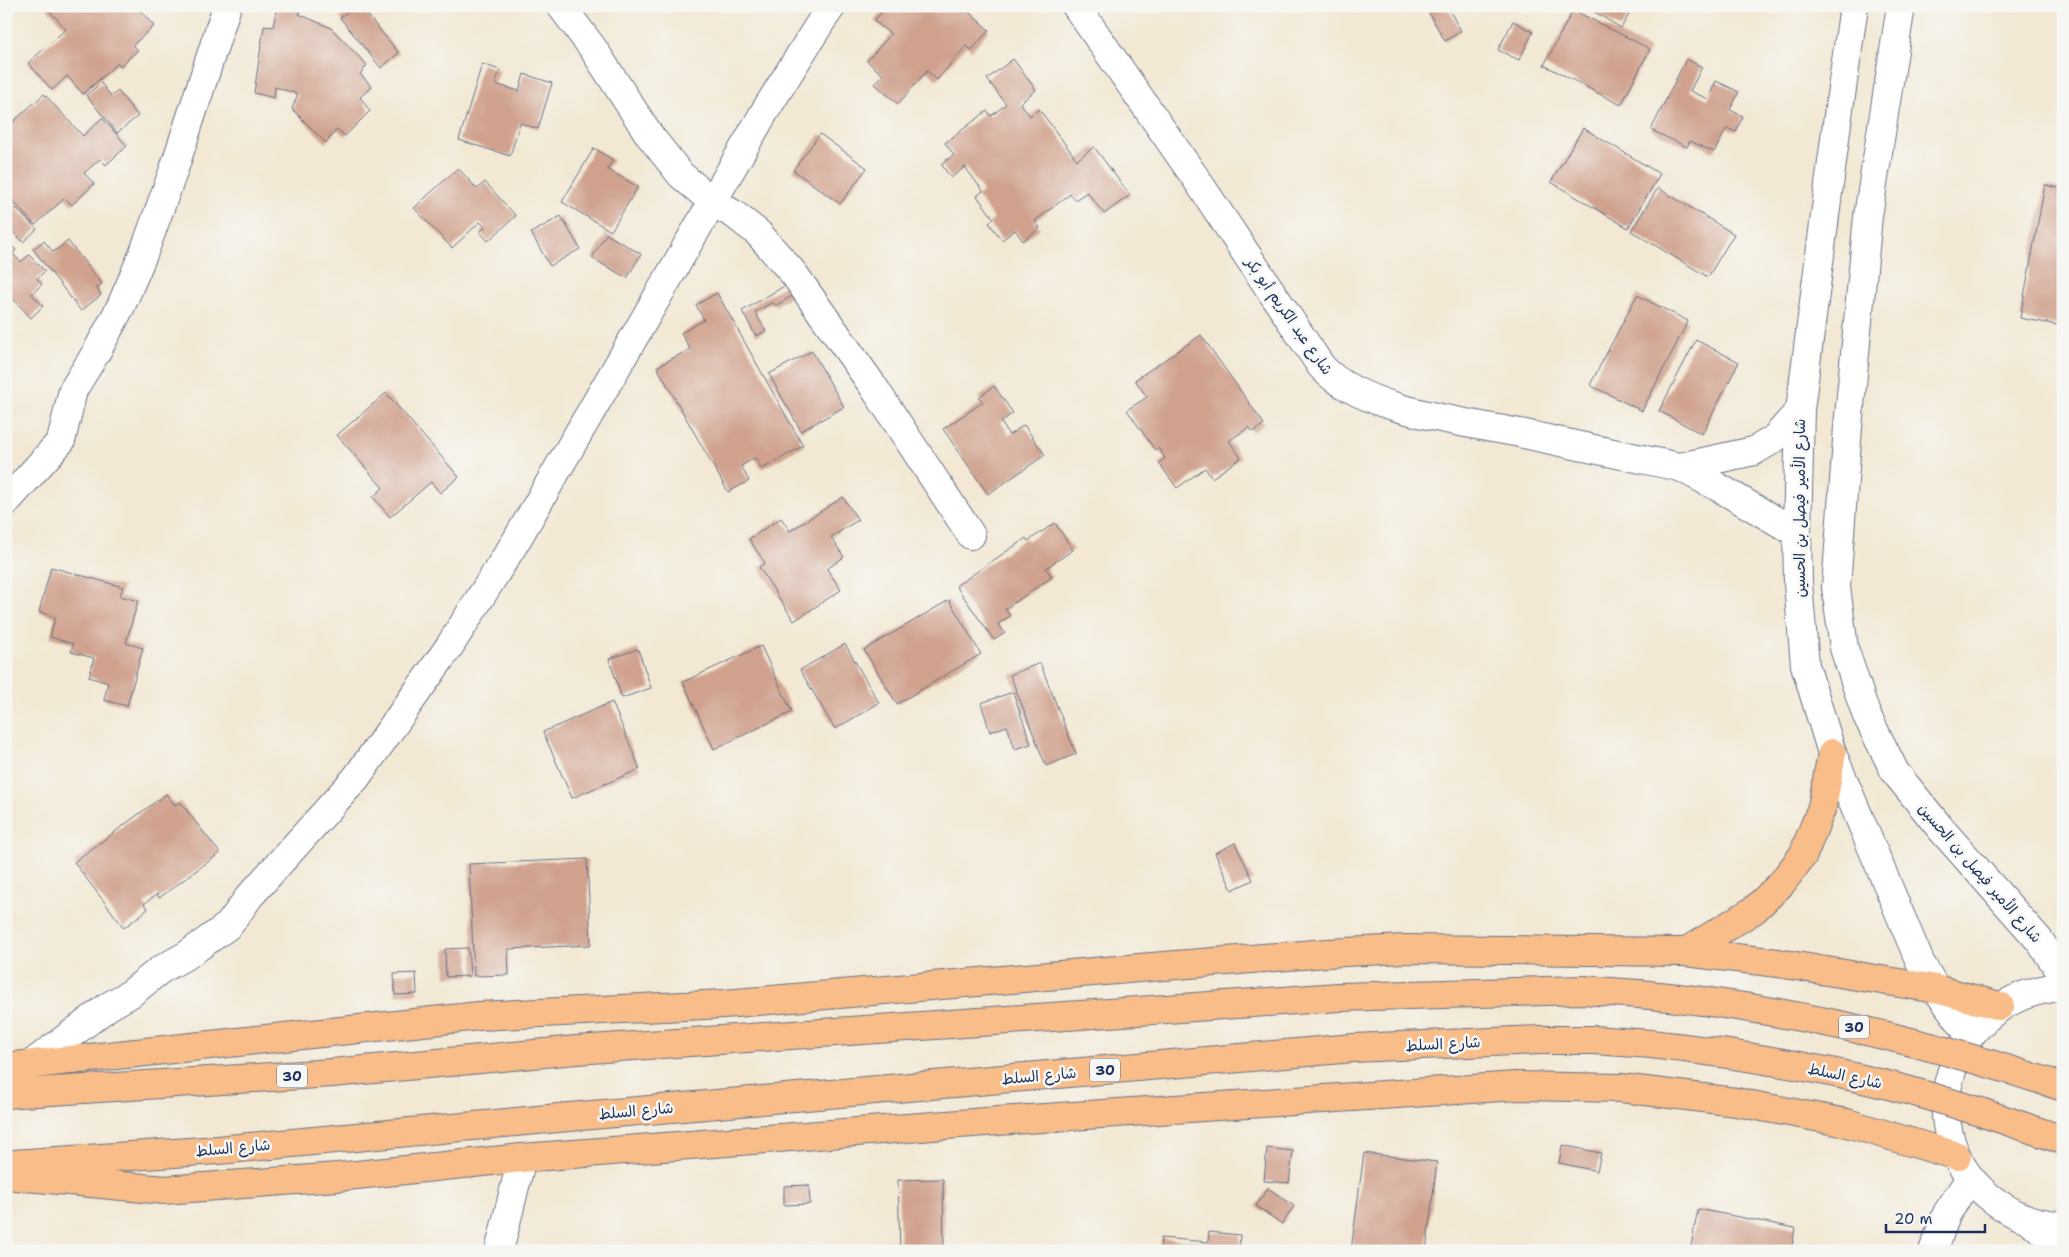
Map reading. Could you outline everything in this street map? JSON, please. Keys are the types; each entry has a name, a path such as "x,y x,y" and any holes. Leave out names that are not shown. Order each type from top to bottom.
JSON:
{"main road":[{"path":"1685,952 1754,910 1787,877 1803,855 1822,807 1832,753"},
{"path":"18,1066 479,1016 724,1004 1327,953 1404,949 1685,952 1778,962 1936,989 2000,1006"},
{"name":"30","path":"6,1094 332,1073 576,1050 1339,996 1583,990 1726,1003 1822,1021 1936,1047 2063,1087"},
{"name":"شارع السلط","path":"6,1165 218,1150 1353,1048 1497,1041 1592,1040 1705,1050 1841,1074 1931,1097 2063,1140"},
{"path":"6,1175 164,1190 337,1177 522,1158 998,1121 1516,1086 1621,1088 1736,1102 1847,1123 1964,1167"}],"street":[{"path":"6,502 61,441 73,390 121,306 144,252 174,172 227,6"},
{"path":"561,6 592,47 650,136 681,175 713,202 735,214 758,233 794,274 873,386 971,535"},
{"path":"18,1066 130,994 160,970 187,955 229,925 249,897 356,778 449,647 516,541 774,96 832,6"},
{"name":"شارع عبد الكريم أبو بكر","path":"1076,6 1197,180 1330,377 1364,395 1417,412 1680,467 1797,533"},
{"name":"شارع الأمير فيصل بن الحسين","path":"1854,6 1836,123 1800,410 1797,533 1798,584 1805,665 1832,753 1920,962 1936,989 1970,1035"},
{"name":"شارع الأمير فيصل بن الحسين","path":"1901,6 1868,216 1848,427 1836,587 1844,648 1866,714 1895,772 1941,829 2039,940 2063,975"},
{"name":"شارع عبد الكريم أبو بكر","path":"1680,467 1754,451 1774,439 1800,410"},
{"path":"2063,987 2046,988 2022,995 2000,1006 1981,1021 1954,1061 1948,1085 1946,1109 1949,1133 1964,1167 1993,1200 2007,1210 2029,1220 2063,1247"},
{"path":"499,1251 522,1158"},
{"path":"1933,1251 1964,1167"},
{"path":"2029,1220 2063,1225"}],"building":[{"path":"45,6 136,6 154,26 133,45 138,50 120,66 118,63 83,94 67,76 52,90 28,63 66,29"},
{"path":"277,6 303,6 299,14 331,28 367,65 360,74 372,87 360,97 370,111 345,136 337,129 326,143 292,109 298,94 275,87 274,98 254,93 264,26 273,27"},
{"path":"354,6 360,6 399,53 381,68 340,18"},
{"path":"887,6 899,6 901,8 903,6 962,6 989,30 972,50 966,46 937,80 927,71 898,104 875,84 883,75 867,61 891,34 874,21"},
{"path":"1425,6 1447,6 1461,31 1445,41"},
{"path":"1585,6 1634,6 1621,28"},
{"path":"1573,10 1650,49 1621,105 1544,65"},
{"path":"1513,21 1533,32 1519,60 1498,50"},
{"path":"1013,59 1036,90 1020,103 1030,116 1039,109 1077,160 1094,147 1130,195 1104,214 1087,192 1075,200 1070,194 1035,221 1040,228 1023,241 1015,230 1002,240 989,223 994,219 977,196 983,191 965,167 951,178 941,164 954,155 945,143 987,111 991,116 1006,104 987,79"},
{"path":"1686,59 1702,67 1690,91 1708,99 1716,81 1739,92 1730,110 1743,116 1736,132 1727,128 1714,152 1690,141 1687,147 1651,130"},
{"path":"482,64 500,70 495,84 519,91 524,74 552,83 538,129 520,123 510,156 459,140"},
{"path":"101,83 111,96 118,91 138,116 117,133 86,95"},
{"path":"44,94 83,136 102,118 127,146 106,165 100,159 84,173 94,184 72,205 65,198 35,225 6,194 6,128"},
{"path":"1583,128 1660,174 1628,228 1551,182"},
{"path":"820,134 867,168 840,204 793,170"},
{"path":"594,148 613,160 607,169 638,187 611,231 562,202"},
{"path":"458,168 477,189 485,182 516,216 488,241 480,232 485,227 480,222 452,248 414,208"},
{"path":"2045,185 2063,189 2063,326 2020,318"},
{"path":"1658,188 1734,234 1708,277 1631,231"},
{"path":"16,208 37,229 23,242 6,225 6,217"},
{"path":"561,216 580,249 550,266 531,233"},
{"path":"606,234 641,254 627,278 592,258"},
{"path":"6,240 16,250 13,254 21,262 29,255 45,271 37,279 42,284 32,294 43,306 31,318 6,291"},
{"path":"44,241 53,252 68,241 102,284 97,288 101,295 81,311 33,249"},
{"path":"786,285 792,296 775,306 773,302 755,312 766,331 756,336 742,311"},
{"path":"717,293 803,446 762,469 755,458 741,466 749,481 728,492 657,367 690,349 681,333 704,320 696,305"},
{"path":"1637,295 1688,321 1642,411 1590,385"},
{"path":"1201,335 1264,424 1253,432 1249,427 1229,441 1241,458 1212,478 1205,468 1177,488 1159,463 1165,458 1158,448 1155,450 1127,410 1147,397 1135,380"},
{"path":"1696,340 1739,362 1702,434 1659,411"},
{"path":"812,351 844,407 801,431 769,374"},
{"path":"994,386 1013,413 1001,422 1009,435 1024,425 1045,455 988,494 943,429 983,402 979,397"},
{"path":"386,393 459,477 440,493 431,482 390,517 373,497 383,488 337,435"},
{"path":"843,497 858,520 831,537 844,557 827,569 841,590 794,621 759,567 765,563 749,539 781,518 790,531"},
{"path":"1055,523 1073,550 1046,568 1052,577 1005,609 1010,616 998,624 1005,633 994,640 956,586 1026,538 1028,541"},
{"path":"51,567 123,587 120,596 138,601 126,643 143,648 127,706 104,700 108,683 89,677 94,658 71,652 73,644 50,637 55,617 39,612"},
{"path":"949,600 981,654 897,704 864,650"},
{"path":"845,644 879,703 835,729 800,670"},
{"path":"761,646 792,712 714,749 683,682"},
{"path":"638,649 651,688 622,698 609,659"},
{"path":"1040,663 1076,754 1046,766 1010,675"},
{"path":"1013,692 1031,744 1015,749 1007,726 990,732 981,703"},
{"path":"612,702 640,769 572,798 543,732"},
{"path":"166,794 175,805 180,802 220,853 159,898 157,894 144,904 148,909 124,928 74,862"},
{"path":"1235,843 1253,880 1232,890 1215,853"},
{"path":"587,859 591,945 508,949 509,975 474,976 469,864"},
{"path":"468,948 470,976 446,977 445,949"},
{"path":"416,973 417,994 395,995 394,974"},
{"path":"1562,1145 1601,1153 1597,1171 1559,1163"},
{"path":"1267,1148 1293,1151 1289,1183 1264,1181"},
{"path":"1364,1153 1437,1162 1426,1251 1351,1251"},
{"path":"943,1179 944,1251 900,1251 898,1180"},
{"path":"809,1185 810,1204 784,1205 784,1186"},
{"path":"1268,1188 1294,1206 1282,1224 1256,1206"},
{"path":"1698,1209 1795,1228 1791,1251 1690,1251"},
{"path":"1209,1232 1240,1235 1239,1251 1160,1251 1161,1238 1208,1242"}]}
